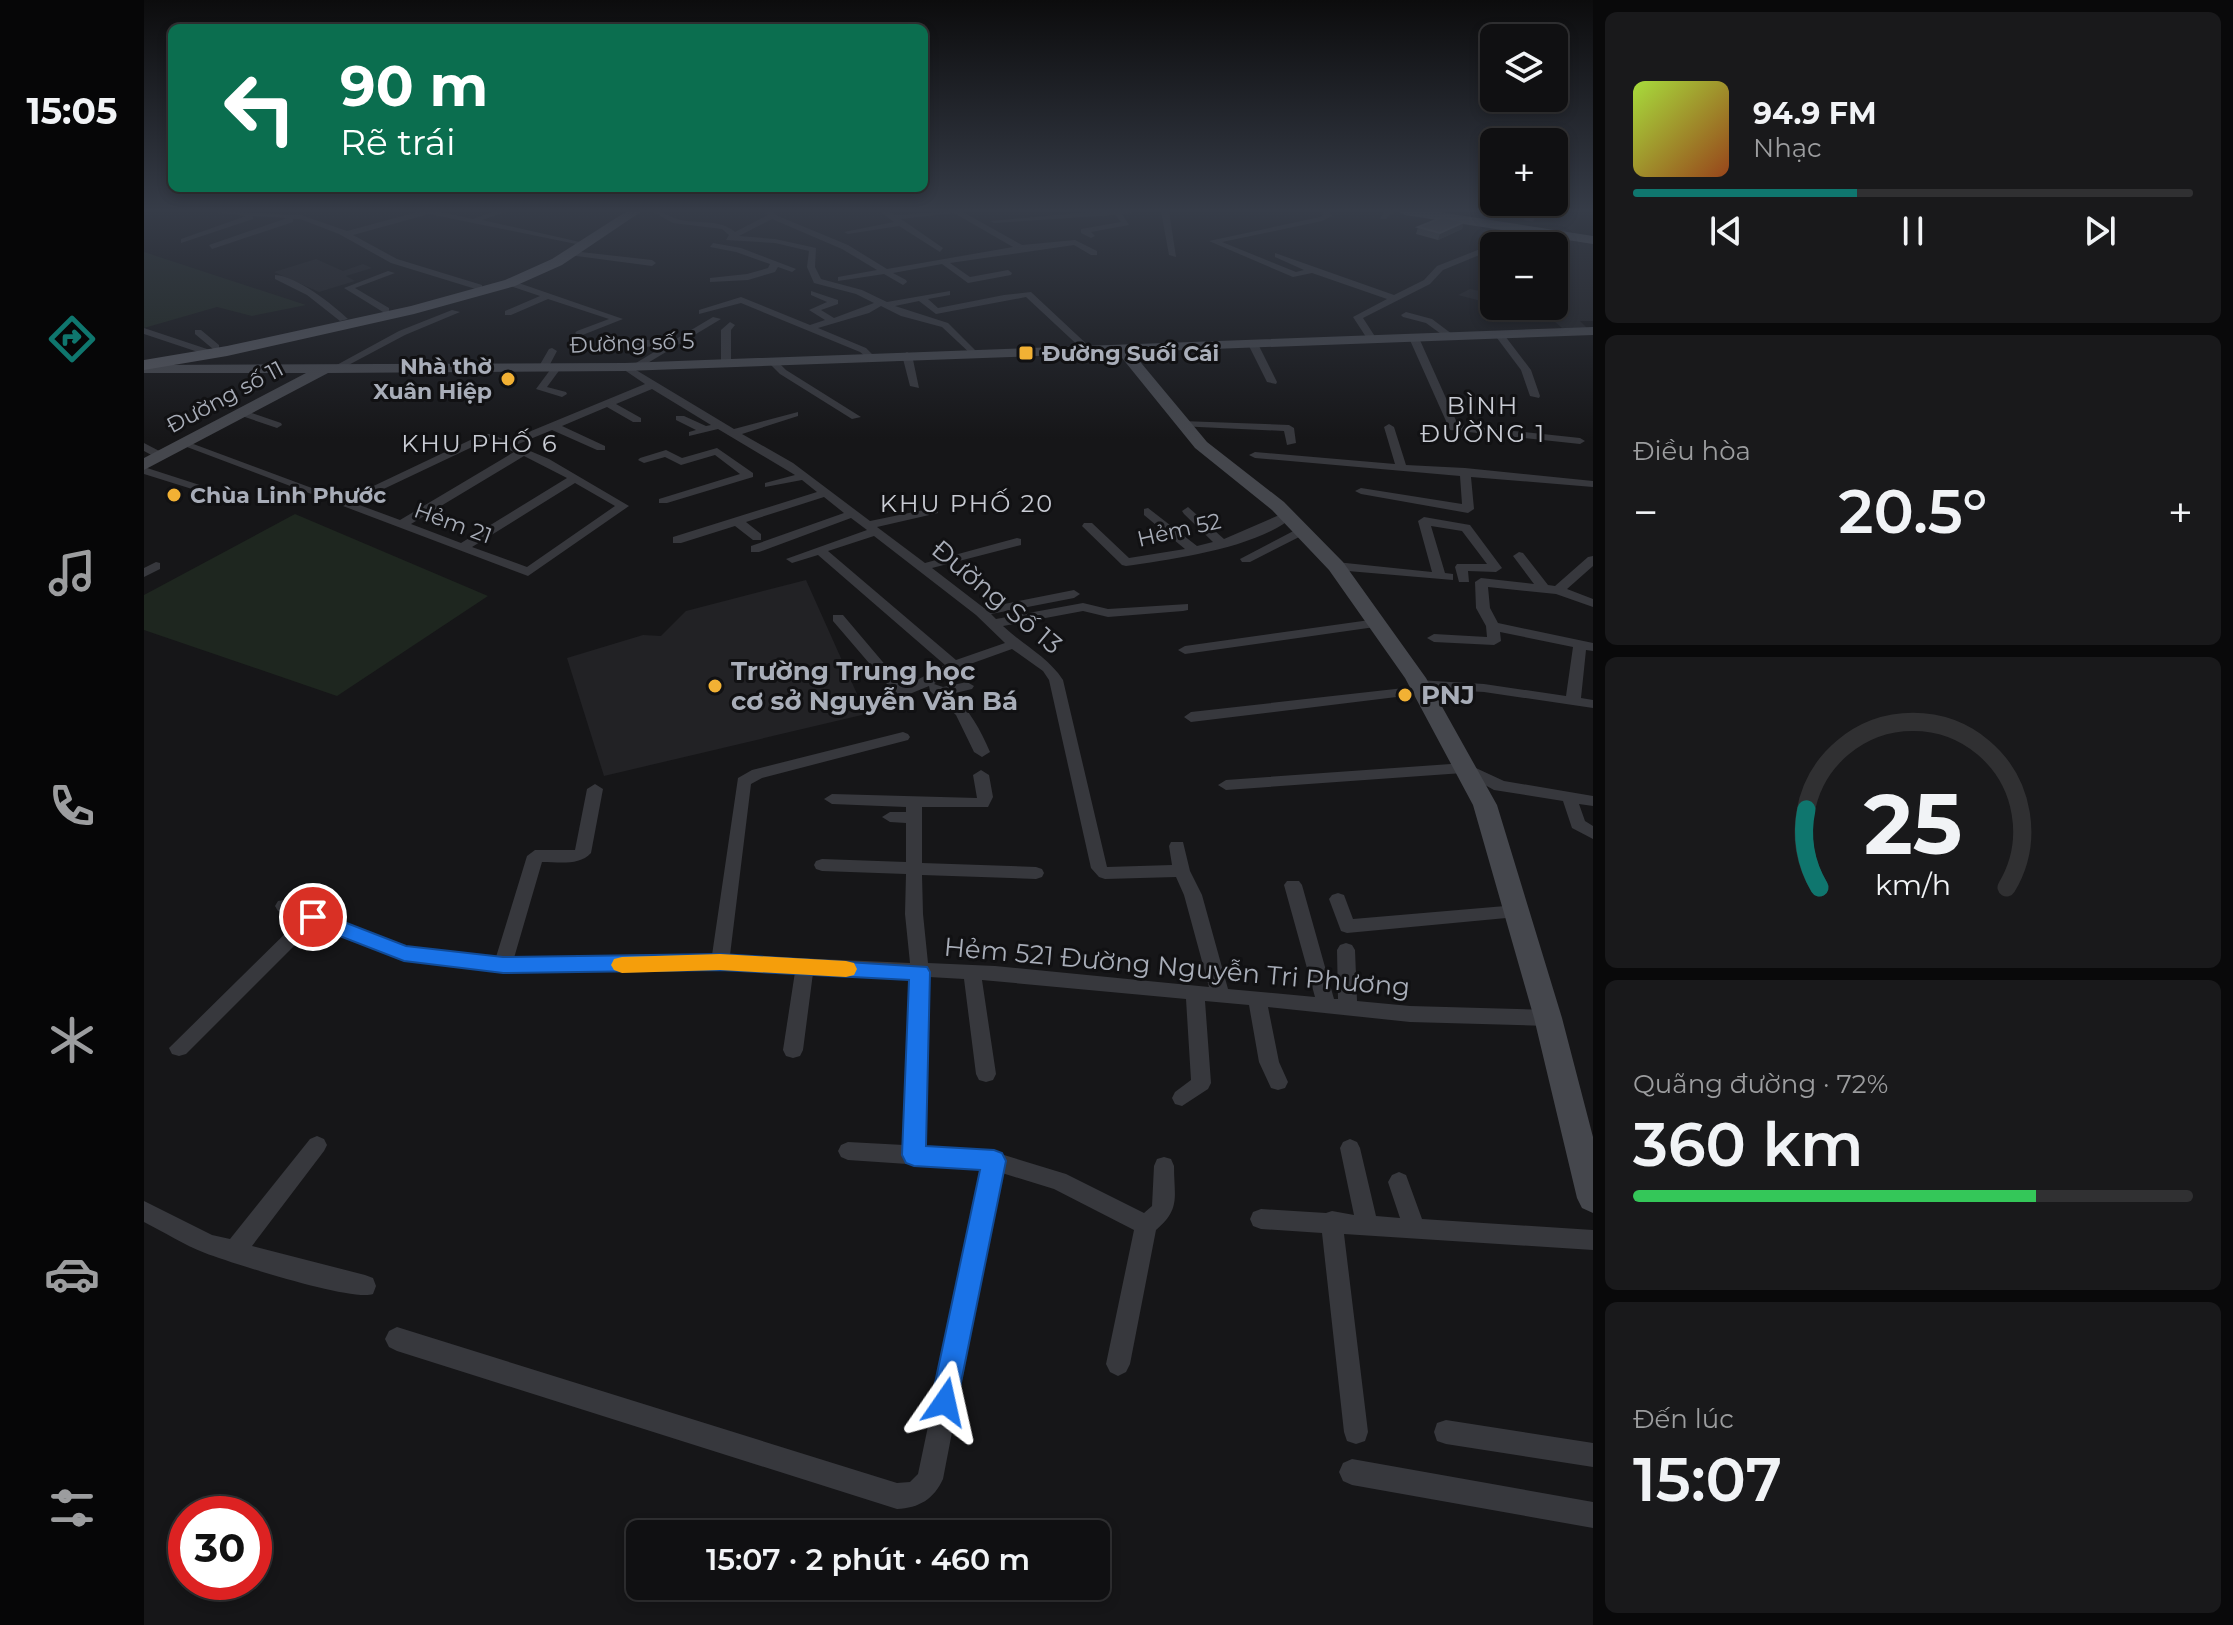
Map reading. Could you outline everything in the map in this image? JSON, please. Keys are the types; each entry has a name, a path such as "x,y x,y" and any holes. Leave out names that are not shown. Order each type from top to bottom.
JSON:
{"main road":[{"path":"209,355 479,287"},
{"path":"144,367 414,310 496,287"},
{"name":"Đường số 5","path":"209,355 332,367 630,367 1593,331"},
{"path":"1121,348 1201,445 1296,523 1336,566 1420,687 1465,768 1485,805 1517,911 1548,1018 1593,1198"},
{"name":"Đường số 11","path":"144,466 332,367"}],"street":[{"path":"298,287 343,319"},
{"path":"351,287 348,288 386,310"},
{"path":"522,287 618,319 580,333"},
{"path":"835,287 885,303 904,314 945,325 973,353"},
{"path":"1361,287 1397,299"},
{"path":"1371,338 1358,317 1418,287"},
{"path":"814,293 835,302 814,310 833,321"},
{"path":"809,328 885,303 947,293"},
{"path":"921,298 936,311 971,306 983,299 1028,294 1087,349"},
{"path":"508,313 549,295"},
{"path":"702,312 741,300 863,350 870,357"},
{"path":"332,367 402,333 455,312"},
{"path":"1406,315 1429,321 1451,337"},
{"path":"630,367 716,319"},
{"path":"726,362 726,330 730,325"},
{"path":"144,331 209,355"},
{"path":"198,332 209,355"},
{"path":"1499,334 1526,370 1535,396"},
{"path":"1414,338 1455,434 1587,438"},
{"path":"615,339 639,344 673,343"},
{"path":"1253,344 1272,382"},
{"path":"552,351 550,368 541,389 562,394"},
{"path":"907,355 915,386"},
{"path":"772,361 779,369 856,417"},
{"name":"Đường Số 13","path":"630,367 652,385 804,476 995,623 1014,644 1048,668 1056,680 1102,870 1182,871"},
{"path":"506,445 652,385"},
{"path":"607,403 637,420"},
{"path":"243,413 277,425"},
{"path":"733,433 794,414"},
{"path":"680,418 699,432 720,425"},
{"path":"1182,424 1289,428 1291,443"},
{"path":"553,426 601,448"},
{"path":"1389,427 1401,466"},
{"path":"346,503 487,436 575,478"},
{"name":"Hẻm 21","path":"184,444 528,572 623,506 575,478"},
{"path":"144,446 161,456"},
{"path":"644,460 666,453 681,462 717,451 749,475 663,501"},
{"path":"401,525 522,452"},
{"path":"736,464 769,453"},
{"path":"1255,455 1593,484"},
{"path":"144,466 208,491"},
{"path":"1361,491 1468,509 1465,471"},
{"path":"769,485 804,476"},
{"path":"463,547 575,478"},
{"path":"677,540 826,493"},
{"path":"792,559 821,551 873,528 934,510"},
{"path":"1188,511 1221,543"},
{"path":"1148,512 1195,551"},
{"path":"737,521 756,543 854,513"},
{"path":"1439,575 1424,521 1466,528 1500,568 1461,567 1464,579"},
{"path":"1246,559 1296,523"},
{"name":"Hẻm 52","path":"1088,526 1126,562 1195,551 1296,523"},
{"path":"923,567 1017,542"},
{"path":"821,551 954,665"},
{"path":"1519,556 1544,588"},
{"path":"1558,590 1592,560"},
{"path":"1336,566 1558,590 1593,603"},
{"path":"1434,638 1494,641 1493,626 1483,608 1481,582"},
{"path":"1008,589 1018,605"},
{"path":"981,612 1074,594"},
{"path":"995,623 1083,607 1108,613 1183,607"},
{"path":"838,618 902,693"},
{"path":"1185,650 1377,623"},
{"path":"1493,626 1586,646 1573,701"},
{"path":"873,704 927,682 954,665 1014,644"},
{"path":"927,682 962,708 972,724 982,752"},
{"path":"940,692 967,686"},
{"path":"1191,717 1420,687 1484,688 1593,704"},
{"path":"720,962 744,782 757,774 903,737"},
{"path":"1226,785 1465,768 1500,786 1593,801"},
{"path":"890,817 914,810 982,803 985,797 981,775"},
{"path":"503,965 535,856 577,856 583,853 595,789"},
{"path":"1569,797 1578,824 1593,833"},
{"path":"832,799 914,810"},
{"path":"914,810 913,867 920,972 914,1155"},
{"path":"1177,846 1220,995"},
{"path":"822,865 1036,873"},
{"path":"1293,885 1326,1005"},
{"path":"1338,899 1347,926 1517,911"},
{"name":"Hẻm 521 Đường Nguyễn Tri Phương","path":"284,906 404,953 503,965 720,962 972,973 1410,1014 1548,1018"},
{"path":"179,1048 313,917"},
{"path":"1346,950 1348,1007"},
{"path":"793,1050 805,967"},
{"path":"972,973 986,1074"},
{"path":"1182,1098 1201,1083 1195,992"},
{"path":"1257,999 1269,1062 1278,1082"},
{"path":"234,1251 317,1145"},
{"path":"1350,1148 1367,1225"},
{"path":"848,1151 994,1161 1059,1181 1146,1225"},
{"path":"397,1339 897,1496 911,1496 923,1491 930,1479 994,1161"},
{"path":"1118,1364 1146,1225 1163,1211 1164,1166"},
{"path":"1399,1182 1414,1229"},
{"path":"144,1211 208,1244 365,1286"},
{"path":"1261,1219 1332,1221 1593,1240"},
{"path":"1332,1221 1356,1432"},
{"path":"1446,1432 1593,1455"},
{"path":"1352,1472 1593,1515"}],"shaded area":[{"path":"144,287 250,287 306,305 252,316 217,307 144,328"},
{"path":"307,287 336,287 319,292"},
{"path":"1568,287 1593,287 1593,321 1580,321 1587,328 1562,328 1554,321 1513,320 1568,320"},
{"path":"1470,289 1480,291 1480,301 1458,295"},
{"path":"295,514 488,596 337,696 144,630 144,595"},
{"name":"Trường Trung học cơ sở Nguyễn Văn Bá","path":"806,580 866,714 604,776 567,658 643,635 661,636 686,611"}],"slow traffic":[{"path":"622,965 720,962 846,969"}],"place":[{"name":"Đường Suối Cái","path":"1026,353"},
{"name":"Nhà thờ Xuân Hiệp","path":"508,379"},
{"name":"Chùa Linh Phước","path":"174,495"},
{"name":"Trường Trung học cơ sở Nguyễn Văn Bá","path":"715,686"},
{"name":"PNJ","path":"1405,695"}],"district":[{"name":"BÌNH ĐƯỜNG 1","path":"1483,419"},
{"name":"KHU PHỐ 6","path":"480,443"},
{"name":"KHU PHỐ 20","path":"967,503"}],"route":[{"path":"313,917 404,953 503,965 720,962 920,972 914,1155 994,1161 945,1402"}]}
